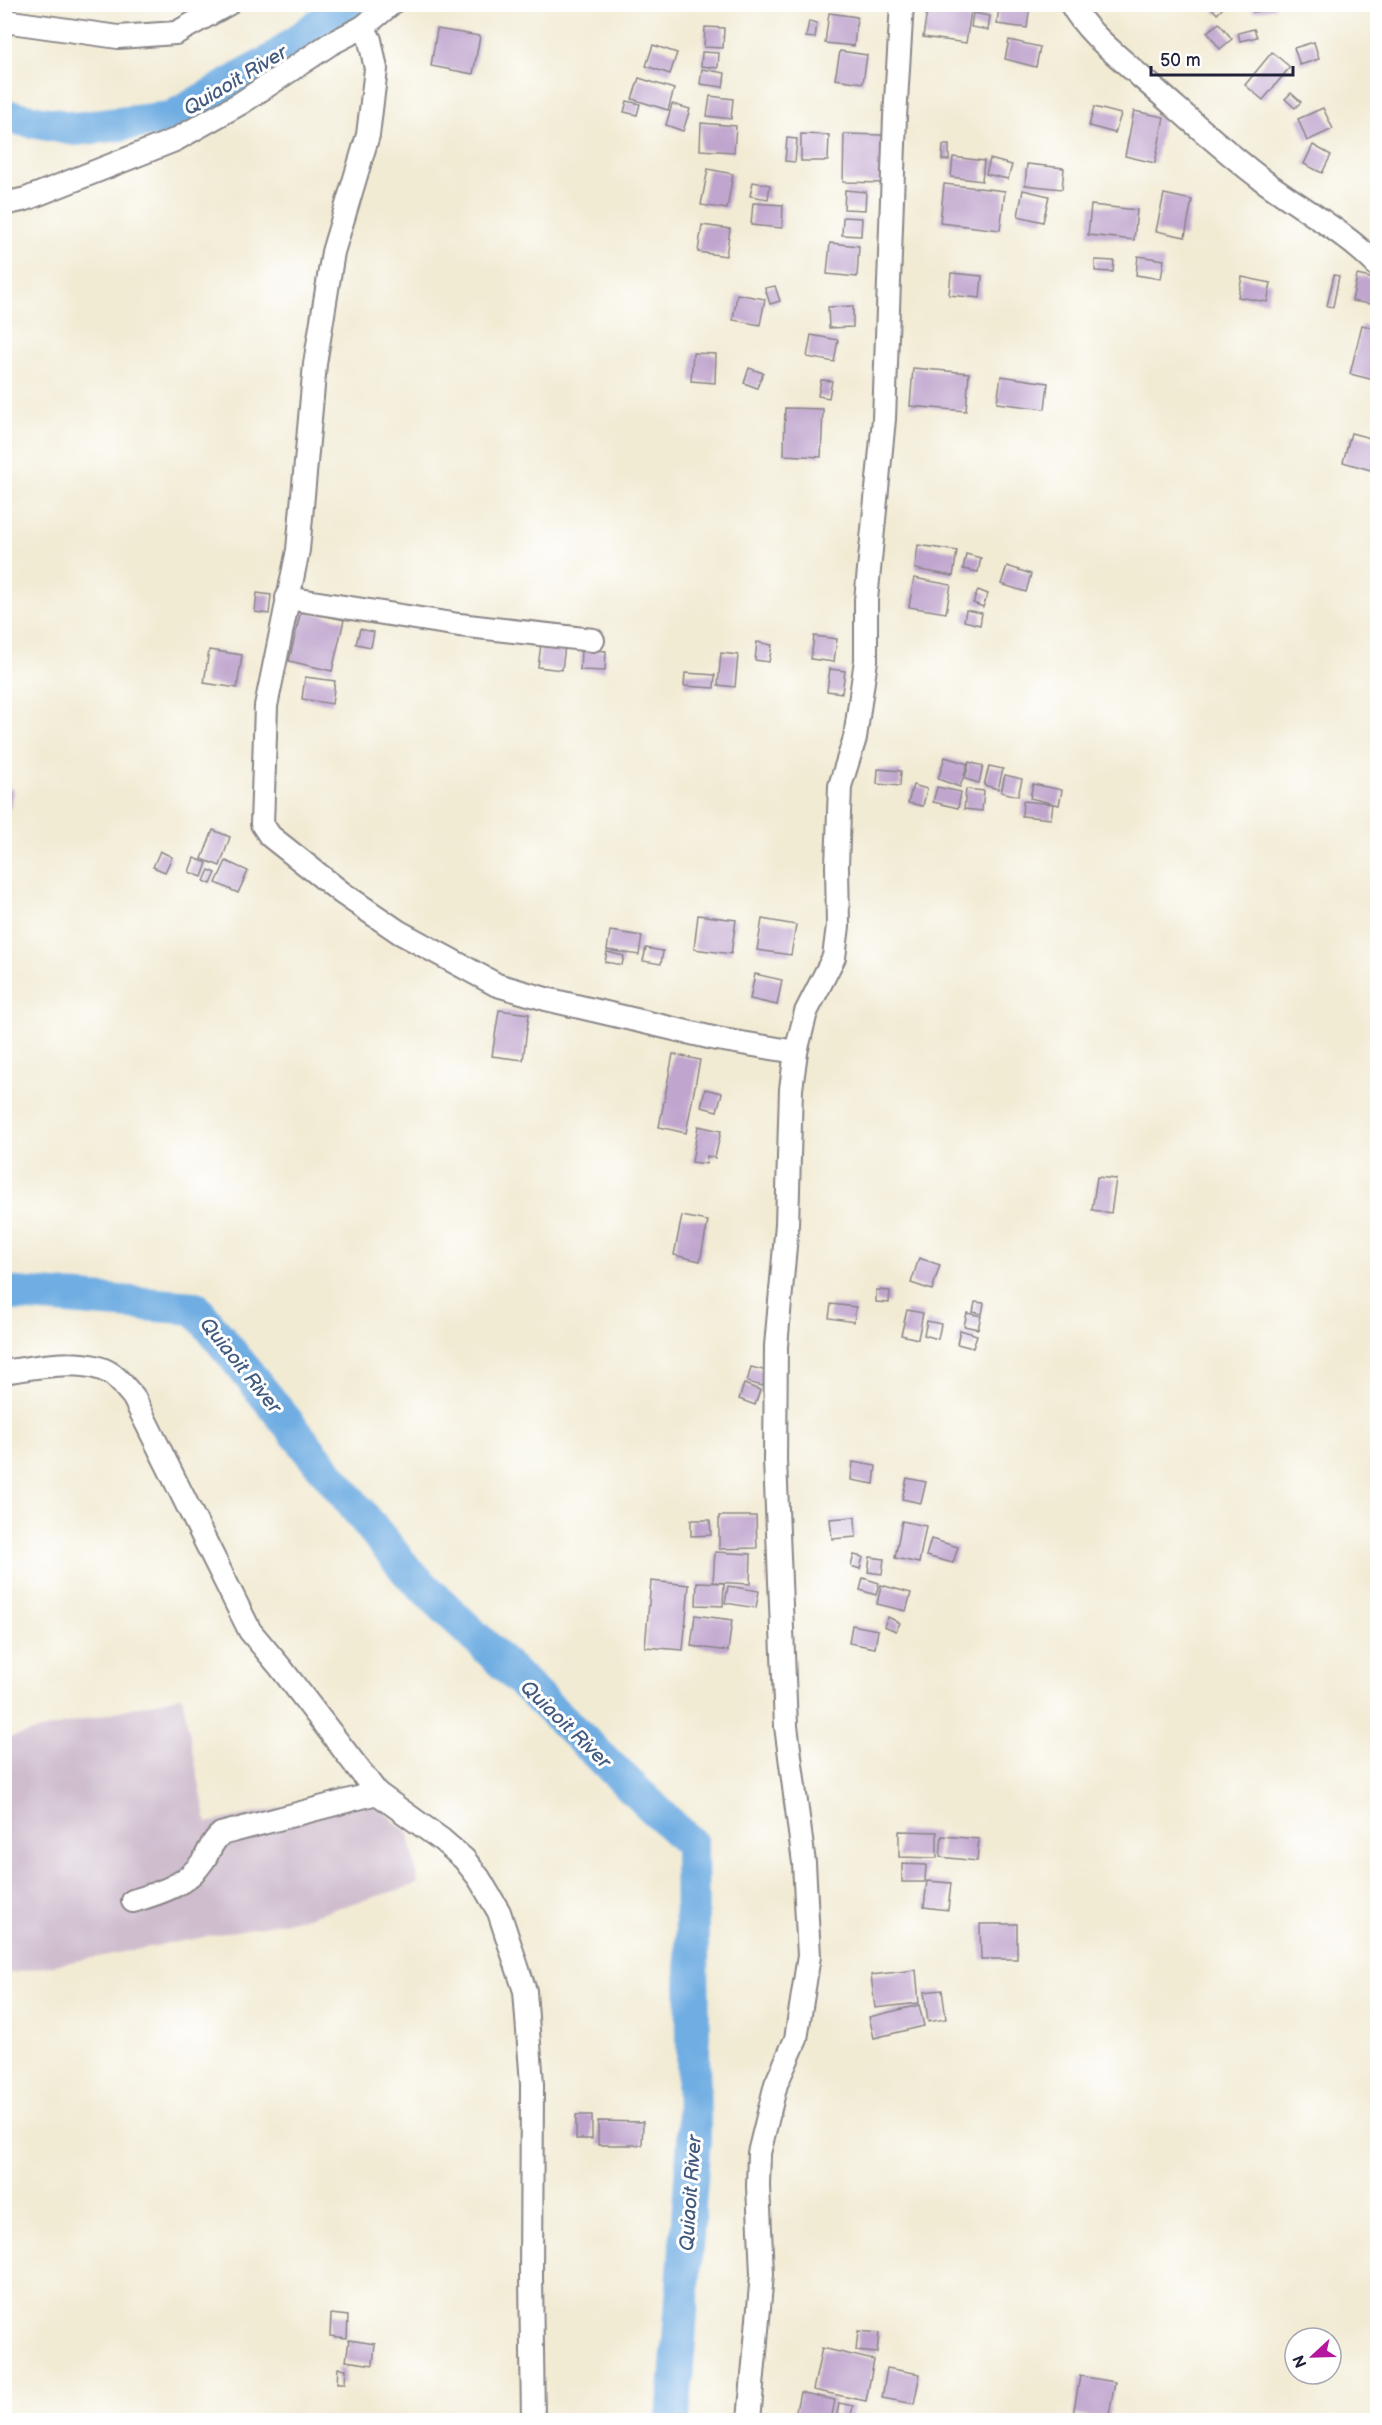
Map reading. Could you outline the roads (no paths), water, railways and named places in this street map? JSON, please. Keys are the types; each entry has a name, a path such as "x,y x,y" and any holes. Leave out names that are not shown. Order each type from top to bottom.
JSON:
{"street":[{"path":"4,21 118,37 176,33 228,4"},
{"path":"4,204 26,199 117,165 175,140 241,103 330,44 363,27 391,4"},
{"path":"749,2421 762,2274 758,2186 759,2153 776,2084 796,2039 809,1956 804,1863 786,1726 775,1460 776,1346 787,1224 790,1089 806,1012 834,957 838,926 837,867 840,786 855,738 866,660 866,600 884,419 895,117 902,4"},
{"path":"1071,4 1077,15 1110,50 1252,172 1357,245 1377,266"},
{"path":"363,27 370,40 375,69 368,135 333,252 315,364 298,549 266,706 262,824 270,836 342,894 399,932 497,985 673,1030 796,1052"},
{"path":"287,598 459,625 593,640"},
{"path":"4,1372 65,1365 90,1366 111,1373 133,1396 250,1631 377,1793 442,1840 464,1859 500,1912 525,1991 532,2084 533,2421"},
{"path":"133,1901 167,1890 189,1878 203,1860 212,1841 221,1834 377,1793"}],"waterway":[{"name":"Quiaoit River","path":"4,116 75,129 171,118 273,60 346,4"},
{"name":"Quiaoit River","path":"4,1293 195,1308 407,1571 691,1844 694,2139 673,2420"}]}
